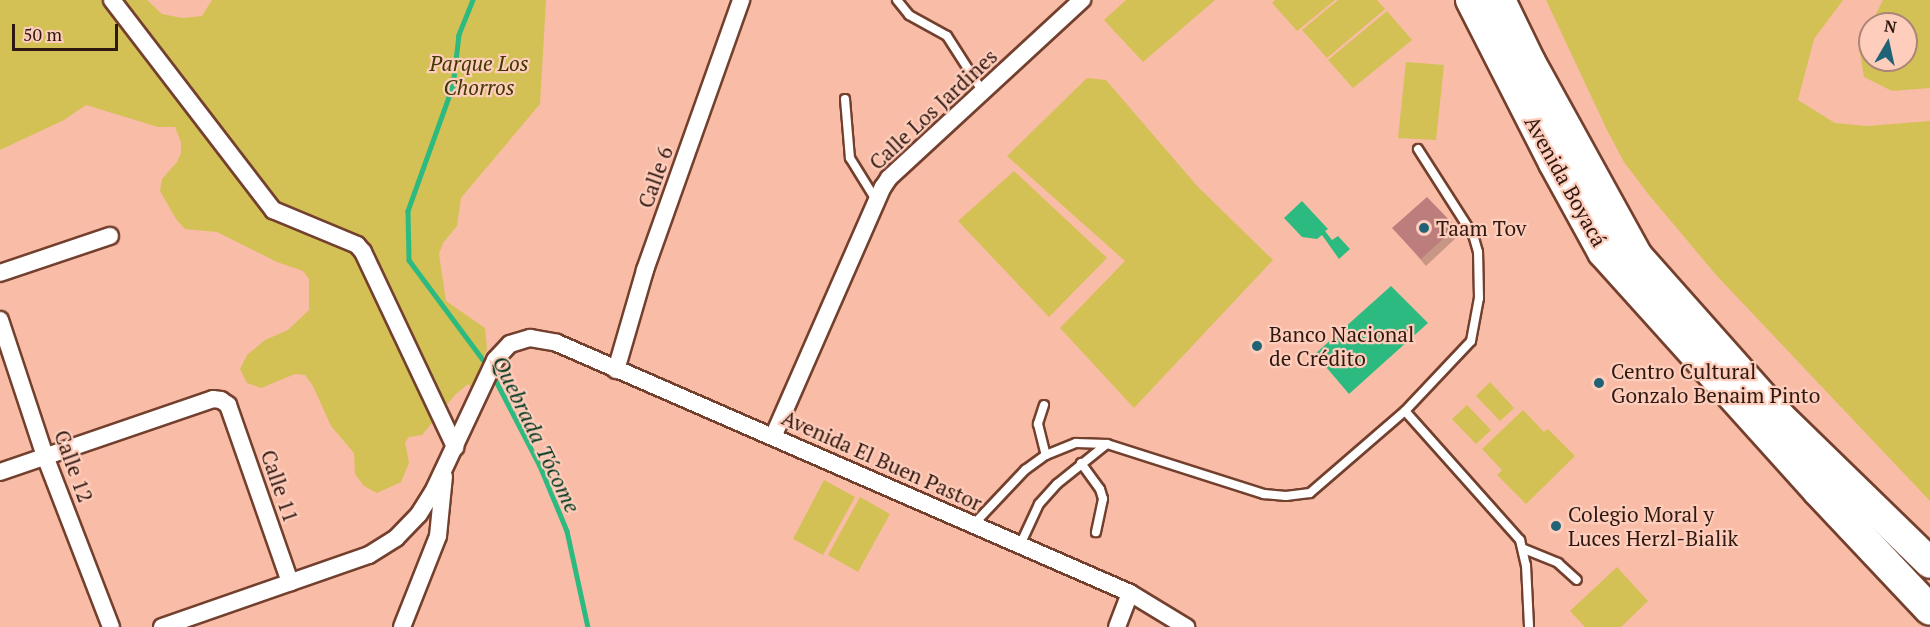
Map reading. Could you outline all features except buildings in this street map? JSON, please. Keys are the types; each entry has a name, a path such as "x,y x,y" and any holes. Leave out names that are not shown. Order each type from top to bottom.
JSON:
{"highway":[{"name":"Avenida Boyacá","path":"1471,0 1554,163 1603,252 1818,491 1930,610"},
{"name":"Avenida Boyacá","path":"1500,0 1530,62 1637,256 1778,415 1930,563"}],"street":[{"path":"112,0 273,210 357,245 363,252 455,447"},
{"name":"Calle 6","path":"616,370 645,270 741,0"},
{"name":"Calle Los Jardines","path":"773,437 876,200 889,178 1082,0"},
{"path":"0,273 110,236"},
{"name":"Calle 12","path":"0,320 45,456 111,627"},
{"name":"Avenida El Buen Pastor","path":"445,469 501,351 521,339 543,339 557,343 1130,593 1186,627"},
{"name":"Calle 11","path":"45,456 213,399 221,400 228,405 290,582"},
{"path":"0,472 45,456"},
{"path":"162,627 369,555 384,546 419,514 445,469"},
{"path":"402,627 438,536 445,469"},
{"path":"1117,627 1130,593"}],"lane":[{"path":"897,0 909,15 947,36 983,93"},
{"path":"845,99 850,158 876,200"},
{"path":"973,525 1013,480 1046,455 1076,443 1107,444 1264,494 1286,496 1310,493 1405,411 1471,341 1479,298 1478,252 1473,235 1418,149"},
{"path":"1044,405 1038,424 1046,455"},
{"path":"1405,411 1520,540 1524,549 1528,627"},
{"path":"1020,545 1039,504 1081,463 1107,444"},
{"path":"1081,463 1100,489 1103,499 1096,532"},
{"path":"1524,549 1558,562 1577,580"}],"green space":[{"name":"Parque Los Chorros","path":"0,0 147,0 162,14 182,18 202,16 212,0 546,0 540,104 461,198 457,226 443,243 439,254 446,301 485,328 487,349 472,388 468,384 455,395 422,435 409,437 405,442 409,463 401,482 377,493 364,486 355,474 354,453 331,426 313,386 305,375 295,374 261,388 247,383 240,369 247,355 265,340 288,330 309,310 309,279 303,271 277,262 217,232 185,229 176,219 160,191 162,179 177,162 181,153 181,142 175,127 158,127 86,105 64,120 0,150"},
{"path":"1126,0 1215,0 1143,62 1104,20"},
{"path":"1275,0 1335,0 1297,31 1272,3"},
{"path":"1338,0 1377,0 1385,9 1327,58 1302,30"},
{"path":"1546,0 1843,0 1814,39 1798,100 1835,123 1867,126 1930,121 1930,501 1717,276 1649,195 1624,162 1607,130"},
{"path":"1883,0 1930,0 1930,88 1892,91 1864,77 1863,72 1918,72 1918,12 1877,12"},
{"path":"1387,11 1412,40 1353,88 1328,60"},
{"path":"1406,62 1444,65 1436,140 1398,138"},
{"path":"1087,78 1106,80 1198,187 1273,260 1134,408 1060,328 1125,261 1007,156"},
{"path":"1014,171 1107,258 1049,317 958,221"},
{"path":"1490,382 1514,408 1500,421 1476,396"},
{"path":"1467,405 1491,430 1476,444 1452,419"},
{"path":"1523,410 1544,432 1548,429 1575,456 1526,504 1497,475 1502,470 1482,449"},
{"path":"824,480 855,497 823,555 793,539"},
{"path":"860,497 890,514 858,572 828,555"},
{"path":"1617,567 1648,601 1621,627 1585,627 1570,611"}],"shaded area":[{"path":"1302,201 1328,229 1325,231 1332,240 1338,236 1350,249 1339,259 1322,235 1317,239 1302,237 1284,218"},
{"path":"1391,286 1428,323 1349,394 1315,354"}],"waterway":[{"name":"Quebrada Tócome","path":"473,0 459,35 453,86 408,211 409,260 487,365"},
{"name":"Quebrada Tócome","path":"493,375 540,466 567,531 588,627"}],"place":[{"name":"Taam Tov","path":"1424,228"},
{"name":"Banco Nacional de Crédito","path":"1257,346"},
{"name":"Centro Cultural Gonzalo Benaim Pinto","path":"1599,383"},
{"name":"Colegio Moral y Luces Herzl-Bialik","path":"1556,526"}]}
